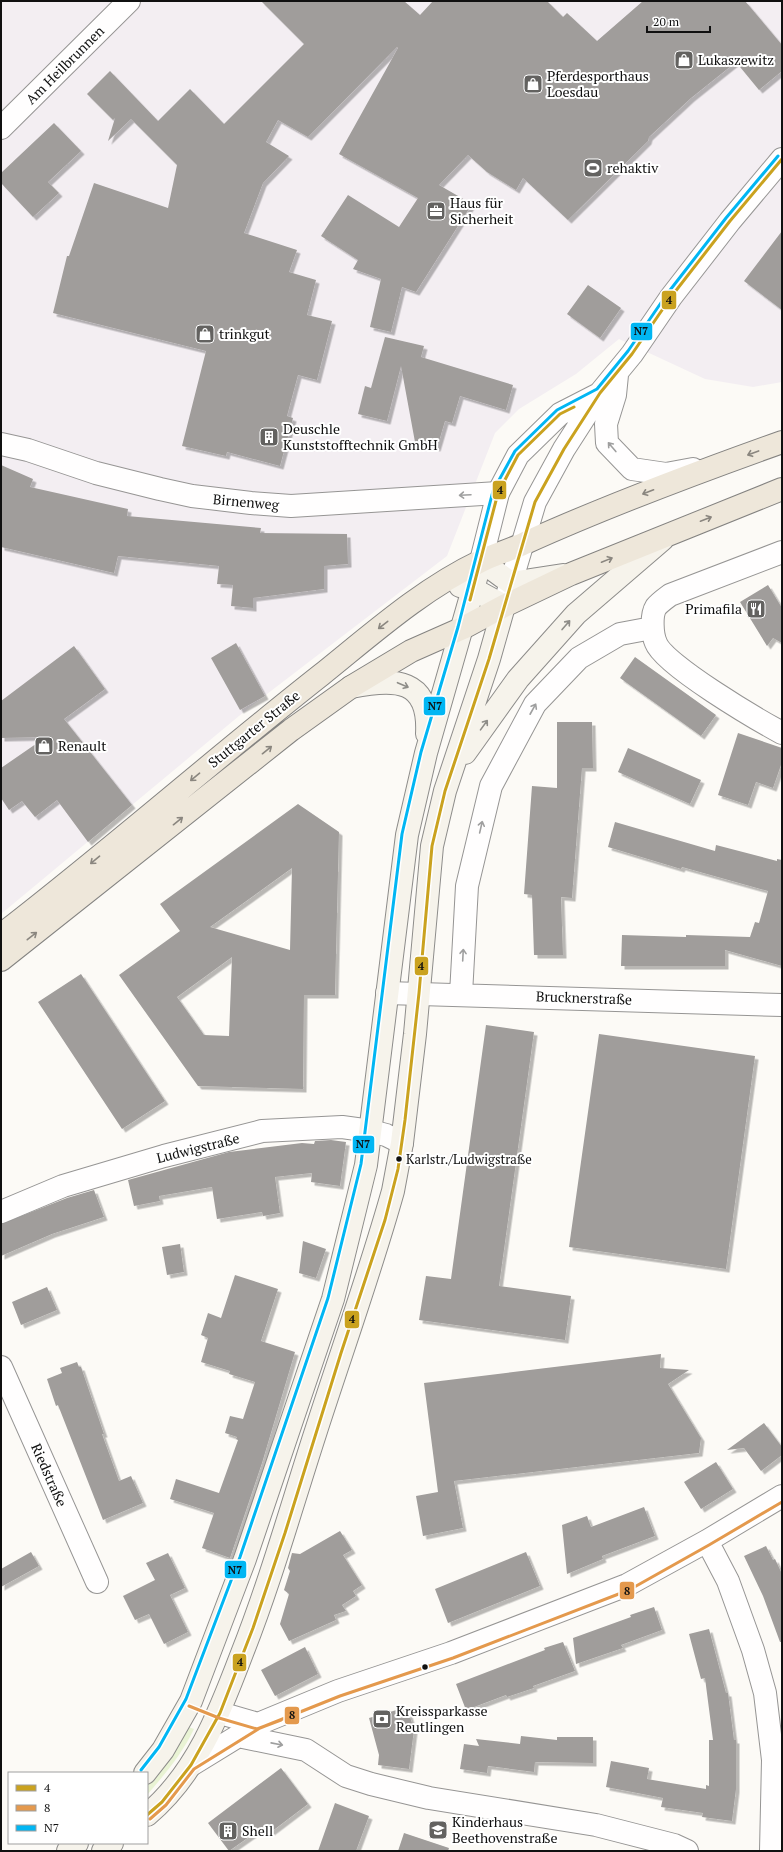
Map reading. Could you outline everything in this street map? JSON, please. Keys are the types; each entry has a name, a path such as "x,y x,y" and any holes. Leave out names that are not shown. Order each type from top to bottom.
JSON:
{"main road":[{"name":"Stuttgarter Straße","path":"1,935 61,888 254,728 414,601 444,582 481,561 522,545 576,520 782,442"},
{"name":"Stuttgarter Straße","path":"1,960 291,730 351,687 423,644 463,628 504,606 571,574 782,489"},
{"path":"453,768 518,679 576,614 670,533"},
{"path":"146,1772 163,1750 191,1701 245,1559 333,1299 362,1186 371,1131 407,835 426,754 481,561 511,583 571,574"},
{"path":"148,1814 162,1802 191,1765 220,1712 252,1628 285,1533 393,1192 402,1143 419,993 432,846 445,791 489,659 504,606 473,589 444,582"},
{"path":"351,687 377,682 399,683 415,691 422,698 426,710 428,723 426,754"},
{"path":"191,1701 220,1712"},
{"path":"68,1851 76,1844"},
{"path":"103,1851 111,1844"}],"street":[{"name":"Am Heilbrunnen","path":"1,128 129,1"},
{"path":"504,606 535,502 564,449 600,393 632,354 671,297 730,221 782,159"},
{"path":"618,372 615,395 606,424 607,443 632,469 666,474 724,463"},
{"path":"481,561 498,493 518,455 560,414 600,393"},
{"name":"Birnenweg","path":"1,444 28,450 127,481 192,496 227,501 291,506 498,493"},
{"path":"782,552 670,595 656,607 652,628 656,644 672,661 735,706 782,733"},
{"path":"461,994 467,886 491,786 535,704 579,658 620,634 652,628"},
{"name":"Brucknerstraße","path":"387,993 461,994 782,1005"},
{"name":"Ludwigstraße","path":"1,1212 63,1186 164,1156 262,1132 342,1127 371,1131 386,1135 402,1143"},
{"name":"Riedstraße","path":"1,1367 97,1582"},
{"path":"191,1765 258,1724 338,1691 451,1653 627,1585 707,1541 782,1496"},
{"path":"707,1541 728,1581 753,1650 765,1693 773,1760 772,1851"},
{"path":"220,1712 258,1724"},
{"path":"220,1712 238,1736 306,1750 346,1776 378,1786 429,1798 596,1825 674,1845 687,1851"}],"shaded area":[{"path":"1,1 782,1 782,382 753,387 705,379 619,339 576,374 519,409 495,433 447,556 245,711 1,914"}],"green space":[{"path":"186,1726 194,1729 173,1764 148,1794 148,1777"}],"building":[{"path":"261,1 404,1 420,15 433,1 547,1 563,17 567,13 597,41 643,1 745,1 782,45 782,71 759,90 736,62 691,98 649,137 648,141 568,220 523,178 516,190 487,172 468,155 439,185 472,204 416,292 402,287 391,332 370,327 381,279 353,269 358,260 321,236 348,195 399,227 418,198 339,154 398,48 397,47 308,137 278,120 266,142 289,156 263,183 244,233 297,250 289,272 316,280 307,315 332,321 317,380 298,375 287,416 293,418 280,466 227,452 226,456 182,446 206,351 53,313 67,256 69,256 94,183 168,208 177,165 131,119 108,141 115,118 113,120 87,94 110,71 158,121 190,89 224,124 304,44"},
{"path":"54,123 81,151 48,182 59,193 33,217 1,183 1,173"},
{"path":"782,231 782,310 744,281"},
{"path":"588,285 621,308 600,338 567,314"},
{"path":"385,337 424,346 421,357 513,385 506,410 460,396 452,423 445,421 437,448 415,442 401,366 387,421 358,414 365,386 371,388"},
{"path":"1,465 33,479 30,487 128,509 127,516 261,528 260,533 347,534 348,564 324,566 324,589 253,598 253,608 231,606 233,585 217,584 219,566 118,556 114,573 1,547"},
{"path":"768,585 782,608 782,643 773,638 767,646 740,602"},
{"path":"236,643 265,696 240,710 211,658"},
{"name":"Renault","path":"74,646 105,689 64,719 132,805 88,842 57,800 35,817 22,801 9,810 1,798 1,768 46,737 1,738 1,701"},
{"path":"635,657 716,715 701,736 620,678"},
{"path":"557,722 592,722 593,768 582,768 572,898 561,897 563,955 534,955 532,895 524,894 532,786 557,788"},
{"path":"738,733 782,748 782,762 773,788 756,782 748,805 718,795"},
{"path":"628,748 701,780 690,804 618,772"},
{"path":"298,804 339,832 335,995 304,995 303,1089 198,1086 119,975 180,931 160,904","holes":["292,868 290,950 210,927","232,957 229,1036 204,1035 177,997"]},
{"path":"615,822 715,851 716,845 777,861 777,859 782,860 782,966 725,950 725,966 621,966 622,935 750,937 755,922 759,923 768,891 682,867 681,869 608,847"},
{"path":"81,974 165,1101 122,1129 38,1002"},
{"path":"486,1025 534,1032 499,1286 571,1296 565,1340 419,1320 426,1276 451,1279"},
{"path":"599,1034 755,1056 726,1269 569,1247"},
{"path":"331,1140 346,1142 340,1186 311,1182 312,1173 275,1177 280,1213 263,1216 262,1212 217,1219 212,1187 159,1196 160,1201 134,1206 128,1180 229,1152 302,1143 314,1144 315,1141"},
{"path":"94,1190 104,1217 52,1234 1,1256 1,1224 67,1198"},
{"path":"303,1241 326,1249 316,1278 299,1273"},
{"path":"180,1244 184,1272 167,1275 162,1247"},
{"path":"235,1275 278,1289 261,1341 295,1352 262,1463 230,1558 202,1548 214,1513 170,1499 176,1479 219,1493 238,1440 236,1439 237,1437 225,1433 230,1416 243,1419 255,1382 229,1374 230,1371 201,1362 208,1338 201,1335 208,1313 221,1318"},
{"path":"47,1287 57,1310 21,1325 12,1302"},
{"path":"661,1354 660,1368 689,1370 668,1384 701,1438 699,1453 454,1481 463,1528 423,1536 416,1496 438,1492 424,1383"},
{"path":"77,1362 79,1367 81,1367 104,1434 102,1434 119,1481 131,1476 143,1503 103,1520 58,1405 56,1406 47,1379 62,1373 60,1368"},
{"path":"764,1423 782,1447 782,1455 761,1471 744,1448 727,1450"},
{"path":"716,1462 733,1489 701,1509 684,1482"},
{"path":"644,1507 655,1536 602,1556 603,1559 567,1574 562,1525 587,1516 591,1527"},
{"path":"340,1531 352,1550 343,1555 362,1585 353,1591 356,1596 342,1605 346,1611 334,1615 336,1620 289,1641 280,1624 289,1594 284,1590 290,1571 288,1568 292,1553 300,1554"},
{"path":"766,1546 773,1560 775,1559 782,1574 782,1642 780,1642 763,1596 744,1556"},
{"path":"31,1552 39,1566 1,1587 1,1569"},
{"path":"526,1552 540,1586 448,1623 435,1589"},
{"path":"168,1553 185,1588 170,1595 188,1632 164,1644 149,1614 135,1620 123,1596 155,1580 146,1563"},
{"path":"654,1607 662,1630 621,1645 623,1648 576,1664 573,1638"},
{"path":"709,1629 726,1693 728,1693 734,1740 736,1740 736,1789 732,1821 702,1817 703,1813 661,1807 663,1798 606,1787 611,1761 649,1768 647,1779 706,1789 706,1785 709,1786 709,1740 713,1740 705,1678 701,1679 689,1634"},
{"path":"563,1642 575,1671 533,1686 534,1688 507,1697 506,1695 466,1710 456,1684 545,1650 544,1648"},
{"path":"305,1647 318,1674 275,1696 261,1670"},
{"path":"407,1707 414,1730 409,1769 378,1765 379,1755 369,1718"},
{"path":"521,1736 557,1740 557,1737 593,1737 593,1763 535,1762 534,1772 488,1766 487,1773 460,1769 464,1744 479,1746 476,1739 520,1744"},
{"path":"281,1768 308,1804 271,1832 266,1825 229,1851 208,1823"},
{"path":"335,1803 369,1816 356,1851 318,1851"},
{"name":"Kinderhaus Beethovenstraße","path":"404,1833 449,1848 448,1851 398,1851"}],"transit line":[{"name":"N7","path":"141,1770 159,1747 186,1699 240,1557 328,1298 361,1164 402,834 421,752 458,627 493,491 515,451 557,410 597,389 628,351 667,294 726,218 778,156"},
{"name":"4","path":"148,1814 162,1802 191,1765 220,1713 253,1628 285,1533 341,1353 385,1220 398,1169 405,1120 419,993 432,846 445,791 489,659 535,502 564,449 600,393 632,354 671,297 730,221 782,159"},
{"name":"4","path":"470,600 498,493 518,455 560,414 574,407"},
{"name":"8","path":"150,1819 166,1805 194,1769 260,1728 340,1696 453,1658 629,1590 782,1502"},
{"name":"8","path":"189,1706 219,1718 257,1729 281,1720"}],"place":[{"name":"Lukaszewitz","path":"684,60"},
{"name":"Pferdesporthaus Loesdau","path":"533,84"},
{"name":"rehaktiv","path":"593,168"},
{"name":"Haus für Sicherheit","path":"436,211"},
{"name":"trinkgut","path":"205,334"},
{"name":"Deuschle Kunststofftechnik GmbH","path":"269,437"},
{"name":"Primafila","path":"756,609"},
{"name":"Renault","path":"44,746"},
{"name":"Karlstr./Ludwigstraße","path":"399,1159"},
{"name":"Kreissparkasse Reutlingen","path":"382,1719"},
{"name":"Kinderhaus Beethovenstraße","path":"438,1830"},
{"name":"Shell","path":"228,1831"}]}
